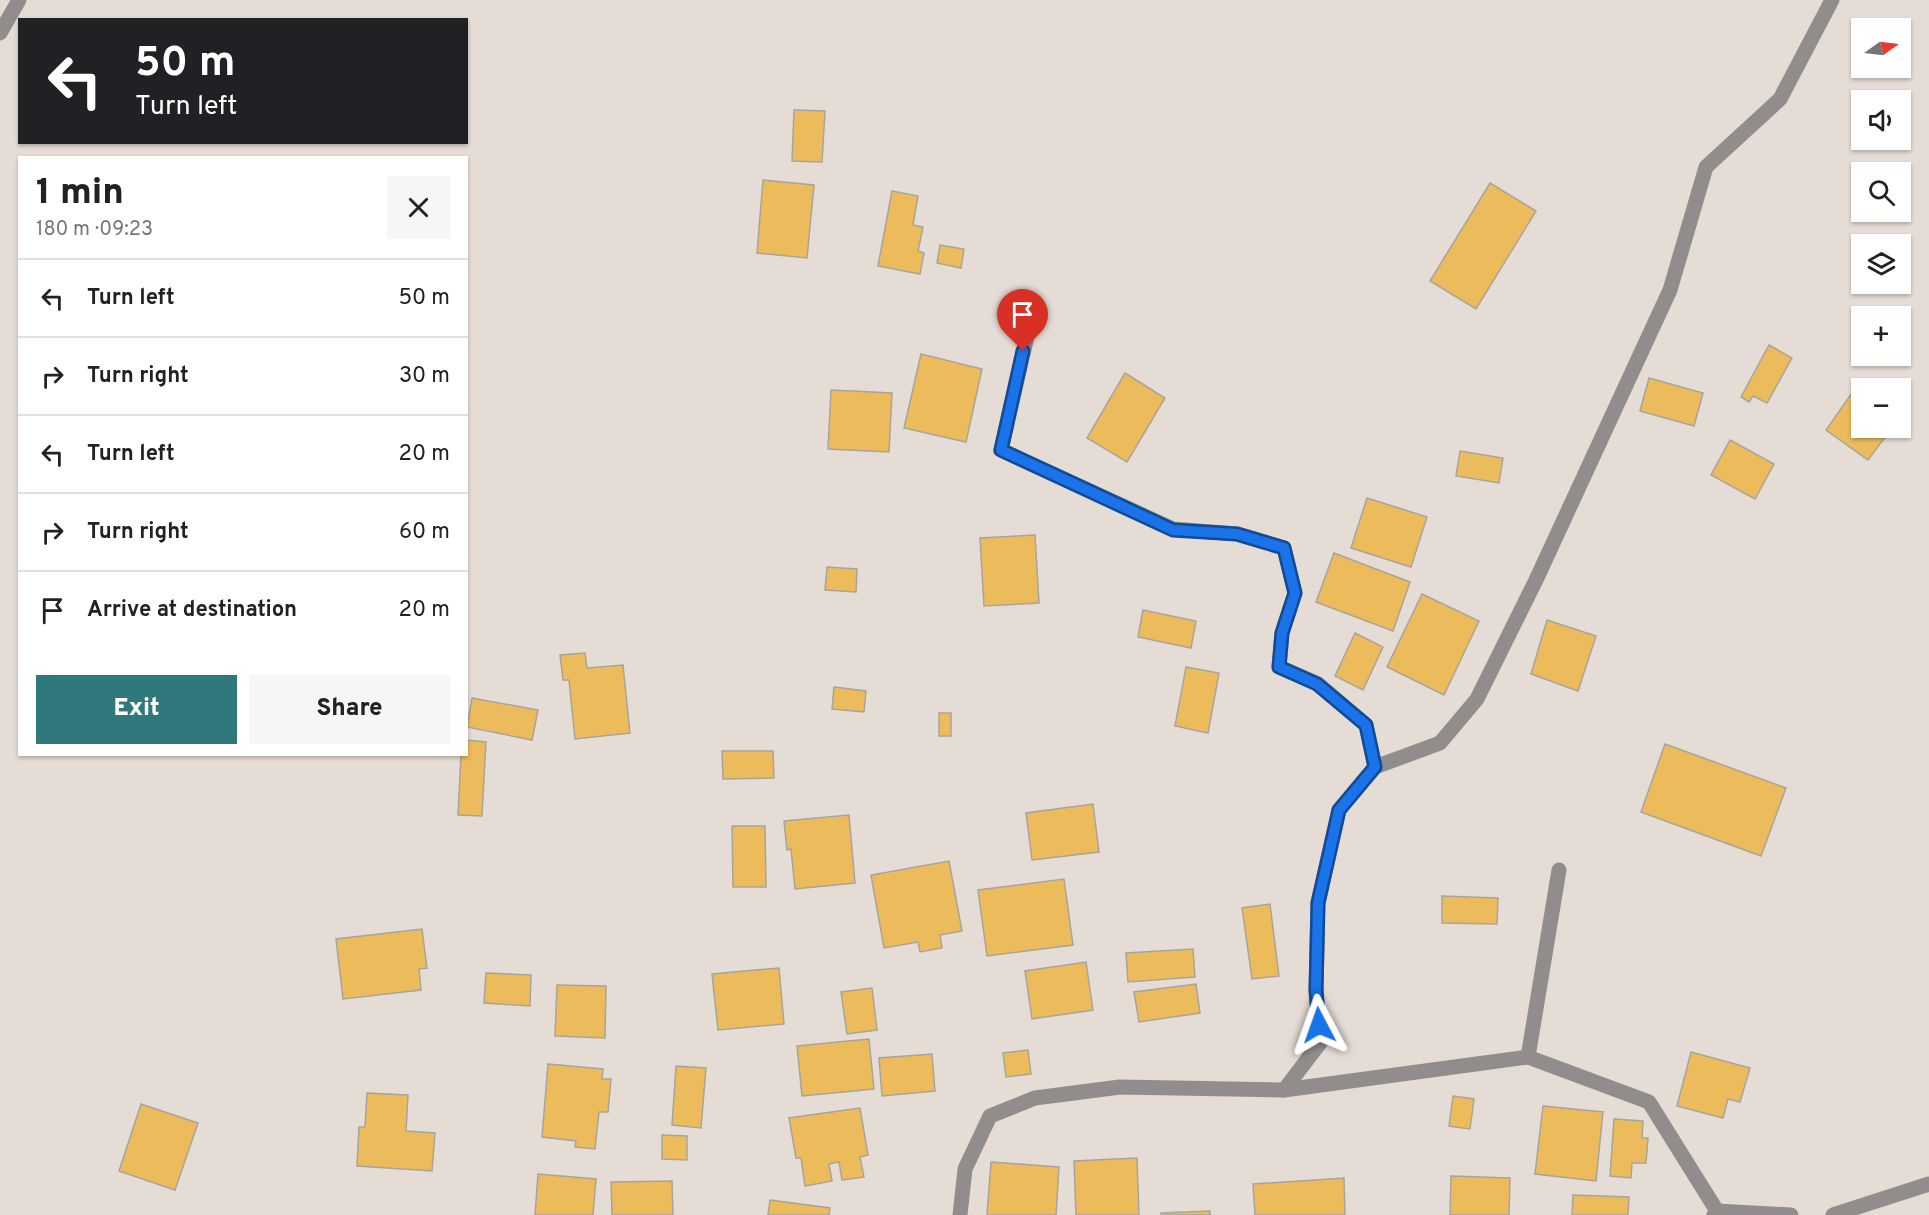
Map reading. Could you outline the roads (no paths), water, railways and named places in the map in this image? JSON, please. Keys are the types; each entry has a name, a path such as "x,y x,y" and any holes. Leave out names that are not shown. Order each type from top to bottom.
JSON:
{"street":[{"path":"0,33 19,0"},
{"path":"1284,1090 1320,1043 1316,990 1318,903 1339,810 1375,767 1440,743 1477,699 1536,580 1670,290 1706,167 1780,99 1832,0"},
{"path":"1028,332 1001,450 1173,530 1237,534 1284,548 1295,593 1282,633 1279,667 1317,684 1366,725 1375,767"},
{"path":"1528,1057 1559,870"},
{"path":"960,1215 965,1168 990,1116 1035,1098 1120,1087 1284,1090 1528,1057 1649,1102 1716,1213 1791,1215"},
{"path":"1833,1215 1929,1184"}]}
